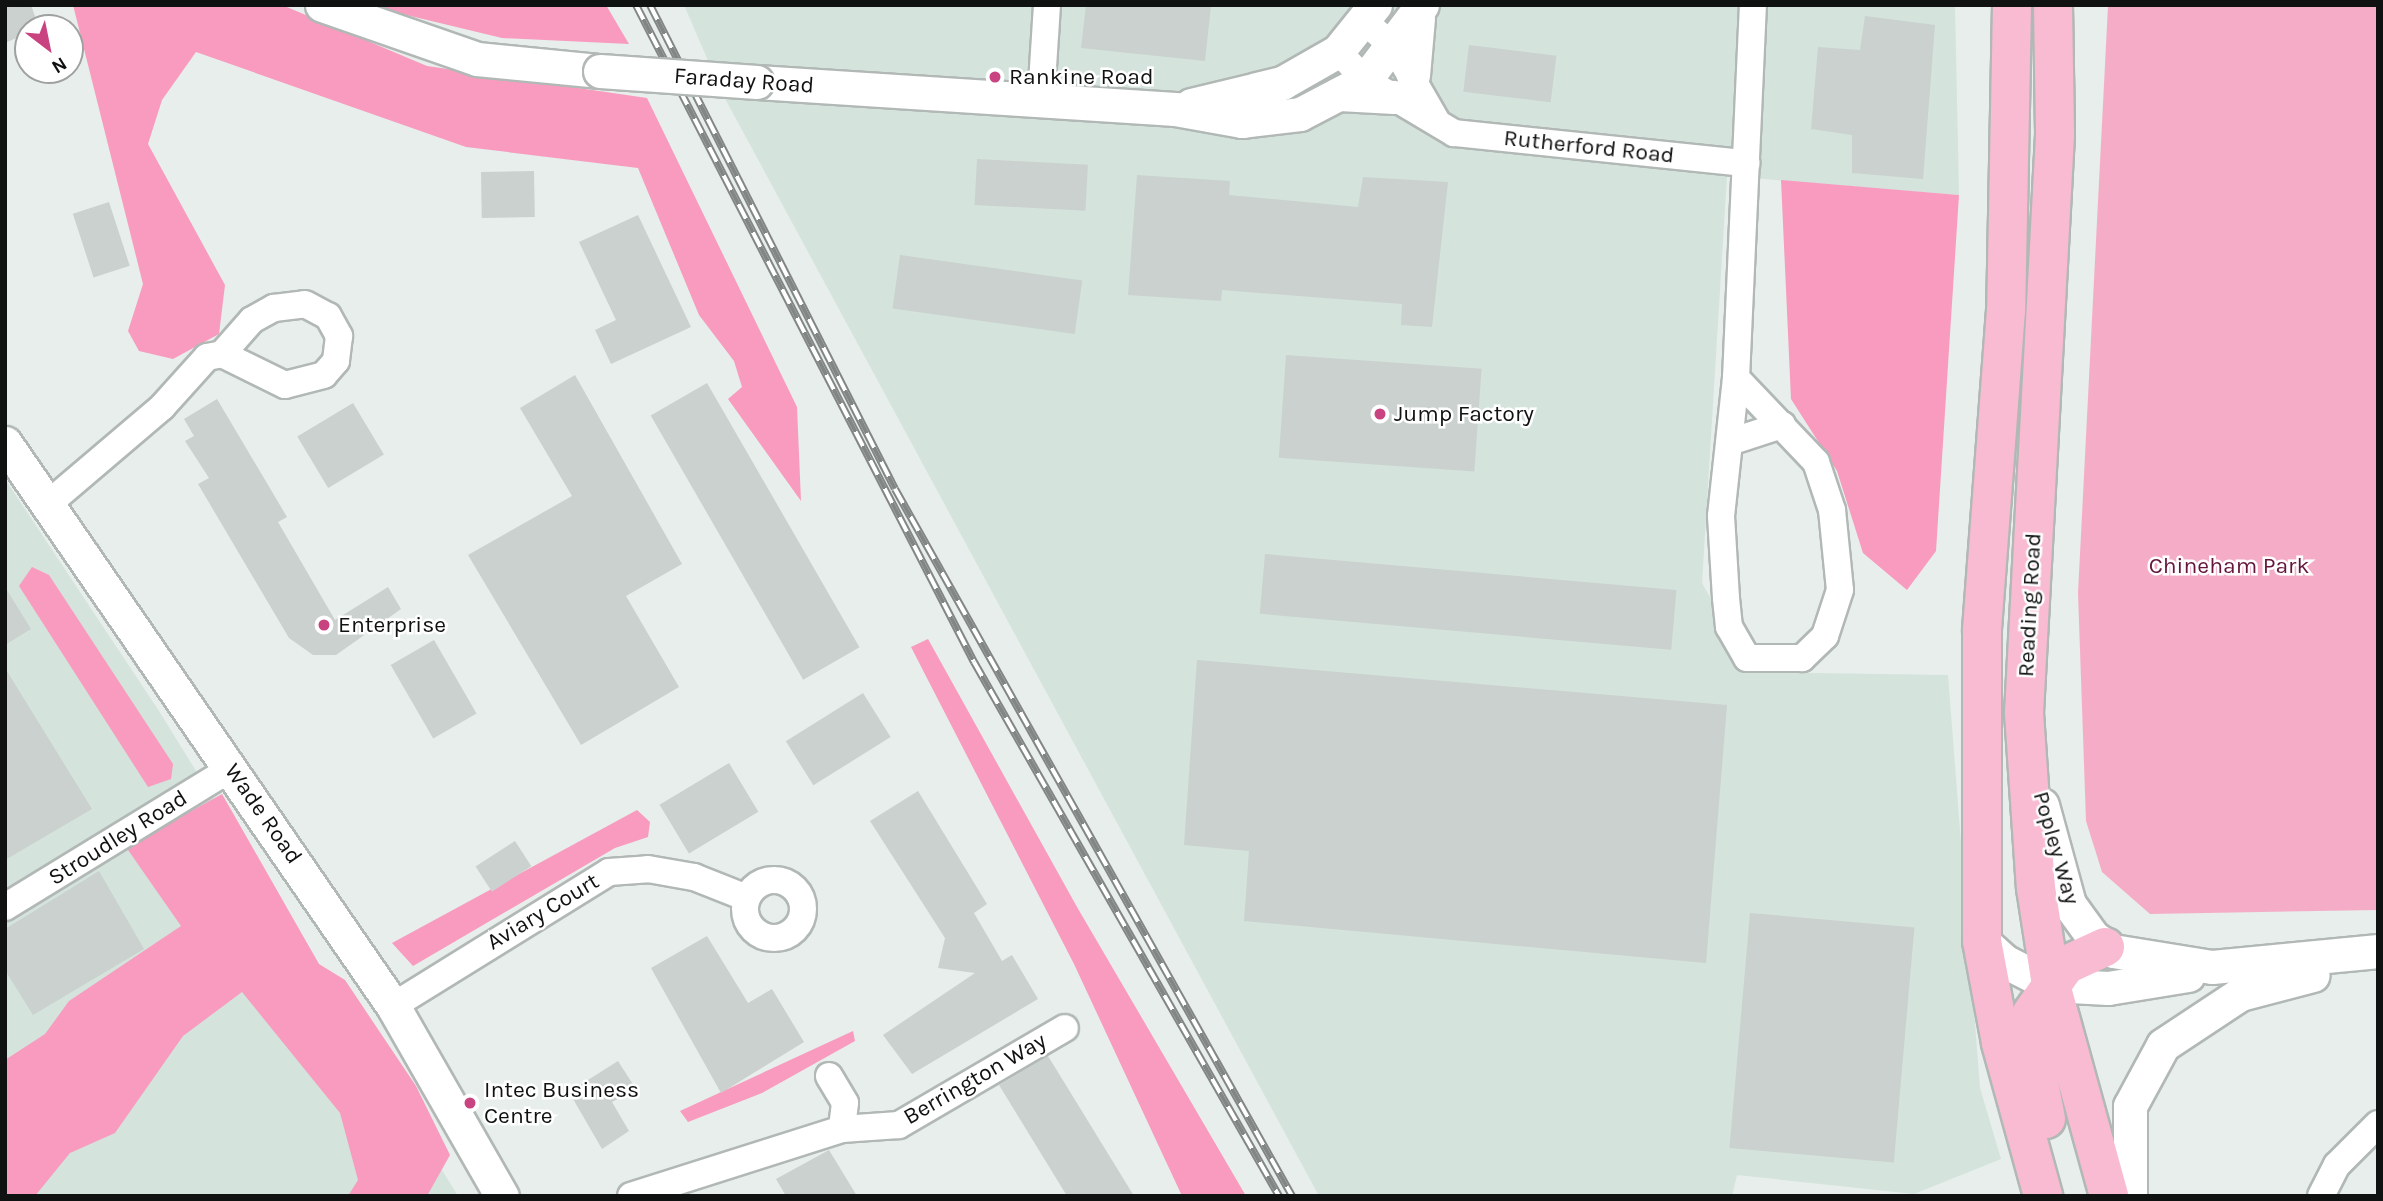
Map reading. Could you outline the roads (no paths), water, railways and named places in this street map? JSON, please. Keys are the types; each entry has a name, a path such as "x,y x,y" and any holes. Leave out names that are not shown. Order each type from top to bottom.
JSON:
{"highway":[{"name":"Reading Road","path":"2012,5 2006,310 1982,631 1982,941 2001,1043 2043,1196"},
{"name":"Reading Road","path":"2053,5 2055,135 2024,713 2051,985 2109,1196"},
{"path":"2066,1196 2030,1037 2032,1013 2066,965 2105,947"}],"street":[{"name":"Faraday Road","path":"322,5 477,59 757,82 1041,98 1175,109 1242,121 1300,114 1352,87 1394,47 1422,5"},
{"path":"1041,98 1047,5"},
{"path":"1338,51 1352,87 1404,86 1422,5"},
{"path":"1736,378 1816,462 1832,510 1840,590 1825,636 1802,658 1747,658 1729,627 1721,516 1736,378 1753,7"},
{"name":"Faraday Road","path":"1175,109 1282,83 1338,51 1370,14"},
{"name":"Rutherford Road","path":"1370,14 1394,47 1404,86 1436,120 1454,133 1746,163"},
{"path":"48,504 162,407 207,357 222,354"},
{"path":"1730,442 1782,425"},
{"name":"Wade Road","path":"5,443 393,1006 502,1196"},
{"name":"Popley Way","path":"2024,713 2069,904 2105,947"},
{"name":"Stroudley Road","path":"5,907 230,769"},
{"name":"Aviary Court","path":"393,1006 610,872 648,869 694,877 747,898"},
{"path":"1982,941 2004,961 2051,985 2108,988 2212,967 2378,951"},
{"path":"2105,947 2212,967"},
{"path":"2130,1196 2130,1106 2163,1045 2191,1020 2240,994 2378,964"},
{"name":"Berrington Way","path":"631,1196 842,1129 899,1125 1065,1028"},
{"path":"829,1076 845,1103 842,1129"},
{"path":"2321,1196 2337,1165 2378,1124"}],"railway":[{"path":"636,5 974,662 1279,1196"},
{"path":"650,5 895,489 1292,1196"}],"place":[{"name":"Rankine Road","path":"995,77"},
{"name":"Jump Factory","path":"1380,414"},
{"name":"Enterprise","path":"324,625"},
{"name":"Intec Business Centre","path":"470,1103"}],"park label":[{"name":"Chineham Park","path":"2229,566"}]}
